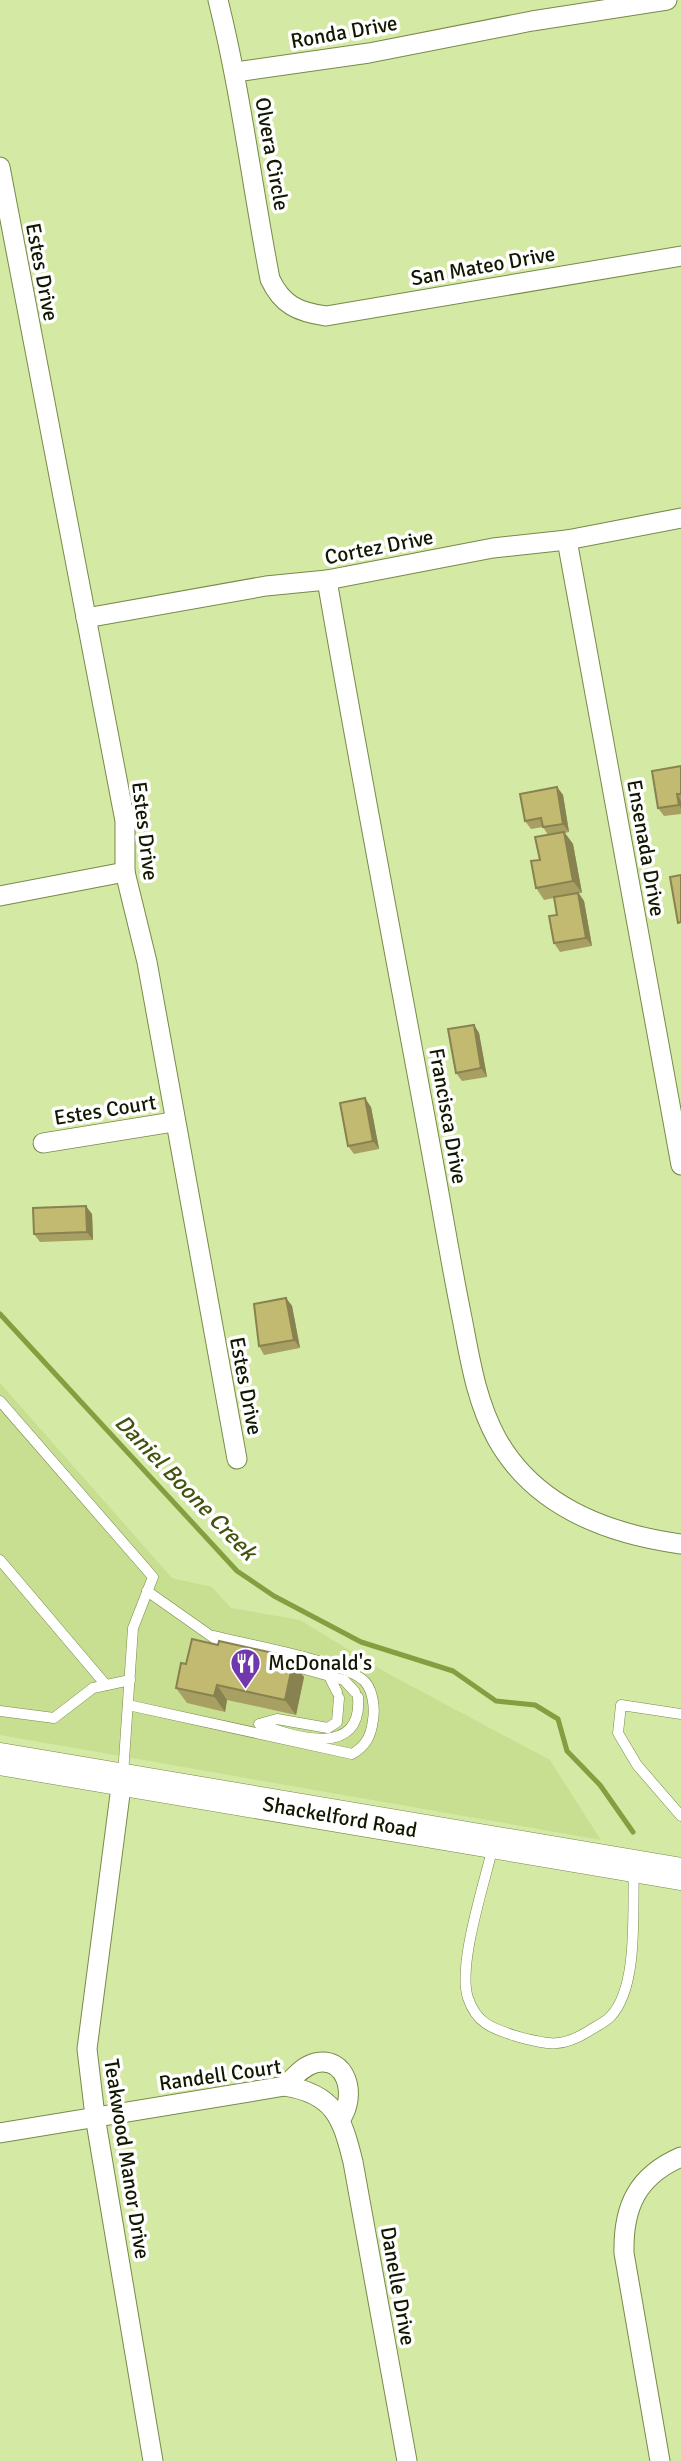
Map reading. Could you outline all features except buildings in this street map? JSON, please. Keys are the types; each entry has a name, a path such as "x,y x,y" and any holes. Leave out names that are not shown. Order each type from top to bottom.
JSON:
{"main road":[{"name":"Shackelford Road","path":"0,1759 681,1874"}],"street":[{"name":"Olvera Circle","path":"218,0 236,72 244,142 270,279 277,294 293,309"},
{"name":"Ronda Drive","path":"236,72 369,53 532,21 667,0"},
{"name":"Estes Drive","path":"0,167 3,207 125,821 125,872 146,962 173,1122 237,1459"},
{"name":"San Mateo Drive","path":"293,309 326,316 681,256"},
{"name":"Cortez Drive","path":"86,618 266,586 327,580 493,548 567,540 681,518"},
{"name":"Ensenada Drive","path":"567,540 681,1165"},
{"name":"Francisca Drive","path":"327,580 408,1017 447,1251 472,1373 483,1410 498,1441 542,1492 601,1527 636,1538 681,1544"},
{"path":"0,896 125,872"},
{"name":"Estes Court","path":"43,1143 173,1122"},
{"name":"Teakwood Manor Drive","path":"122,1779 87,2049 95,2116 153,2461"},
{"path":"285,2086 312,2063 322,2062 337,2069 348,2080 351,2094 349,2108 340,2120"},
{"name":"Randell Court","path":"0,2133 285,2086 320,2096"},
{"name":"Danelle Drive","path":"320,2096 340,2120 353,2162 407,2461"},
{"path":"660,2461 624,2253 624,2225 631,2200 646,2181 665,2164 681,2157"}],"lane":[{"path":"0,1401 153,1577 133,1628 122,1779"},
{"path":"0,1560 106,1685"},
{"path":"147,1591 214,1636 230,1653"},
{"path":"128,1705 352,1754 362,1748 370,1736 373,1702 366,1684 348,1670 214,1636"},
{"path":"260,1724 320,1739 340,1736 348,1732 356,1721 357,1694 344,1680 265,1660"},
{"path":"247,1732 260,1724 277,1719 328,1728 337,1722 338,1695 328,1674"},
{"path":"0,1711 54,1718 93,1688 130,1680"},
{"path":"681,1714 621,1705 618,1733 637,1765 681,1816"},
{"path":"494,1843 466,1967 467,1996 478,2019 491,2030 540,2043 564,2045 589,2031 611,2016 625,1992 630,1957 634,1867"}],"shaded area":[{"path":"0,1383 172,1578 212,1587 231,1608 300,1620 387,1673 550,1760 601,1840 0,1735"}],"waterway":[{"name":"Daniel Boone Creek","path":"0,1314 237,1571 274,1596 361,1642 453,1671 496,1701 535,1705 558,1719 567,1751 600,1785 633,1832"}],"place":[{"name":"McDonald's","path":"245,1690"}]}
